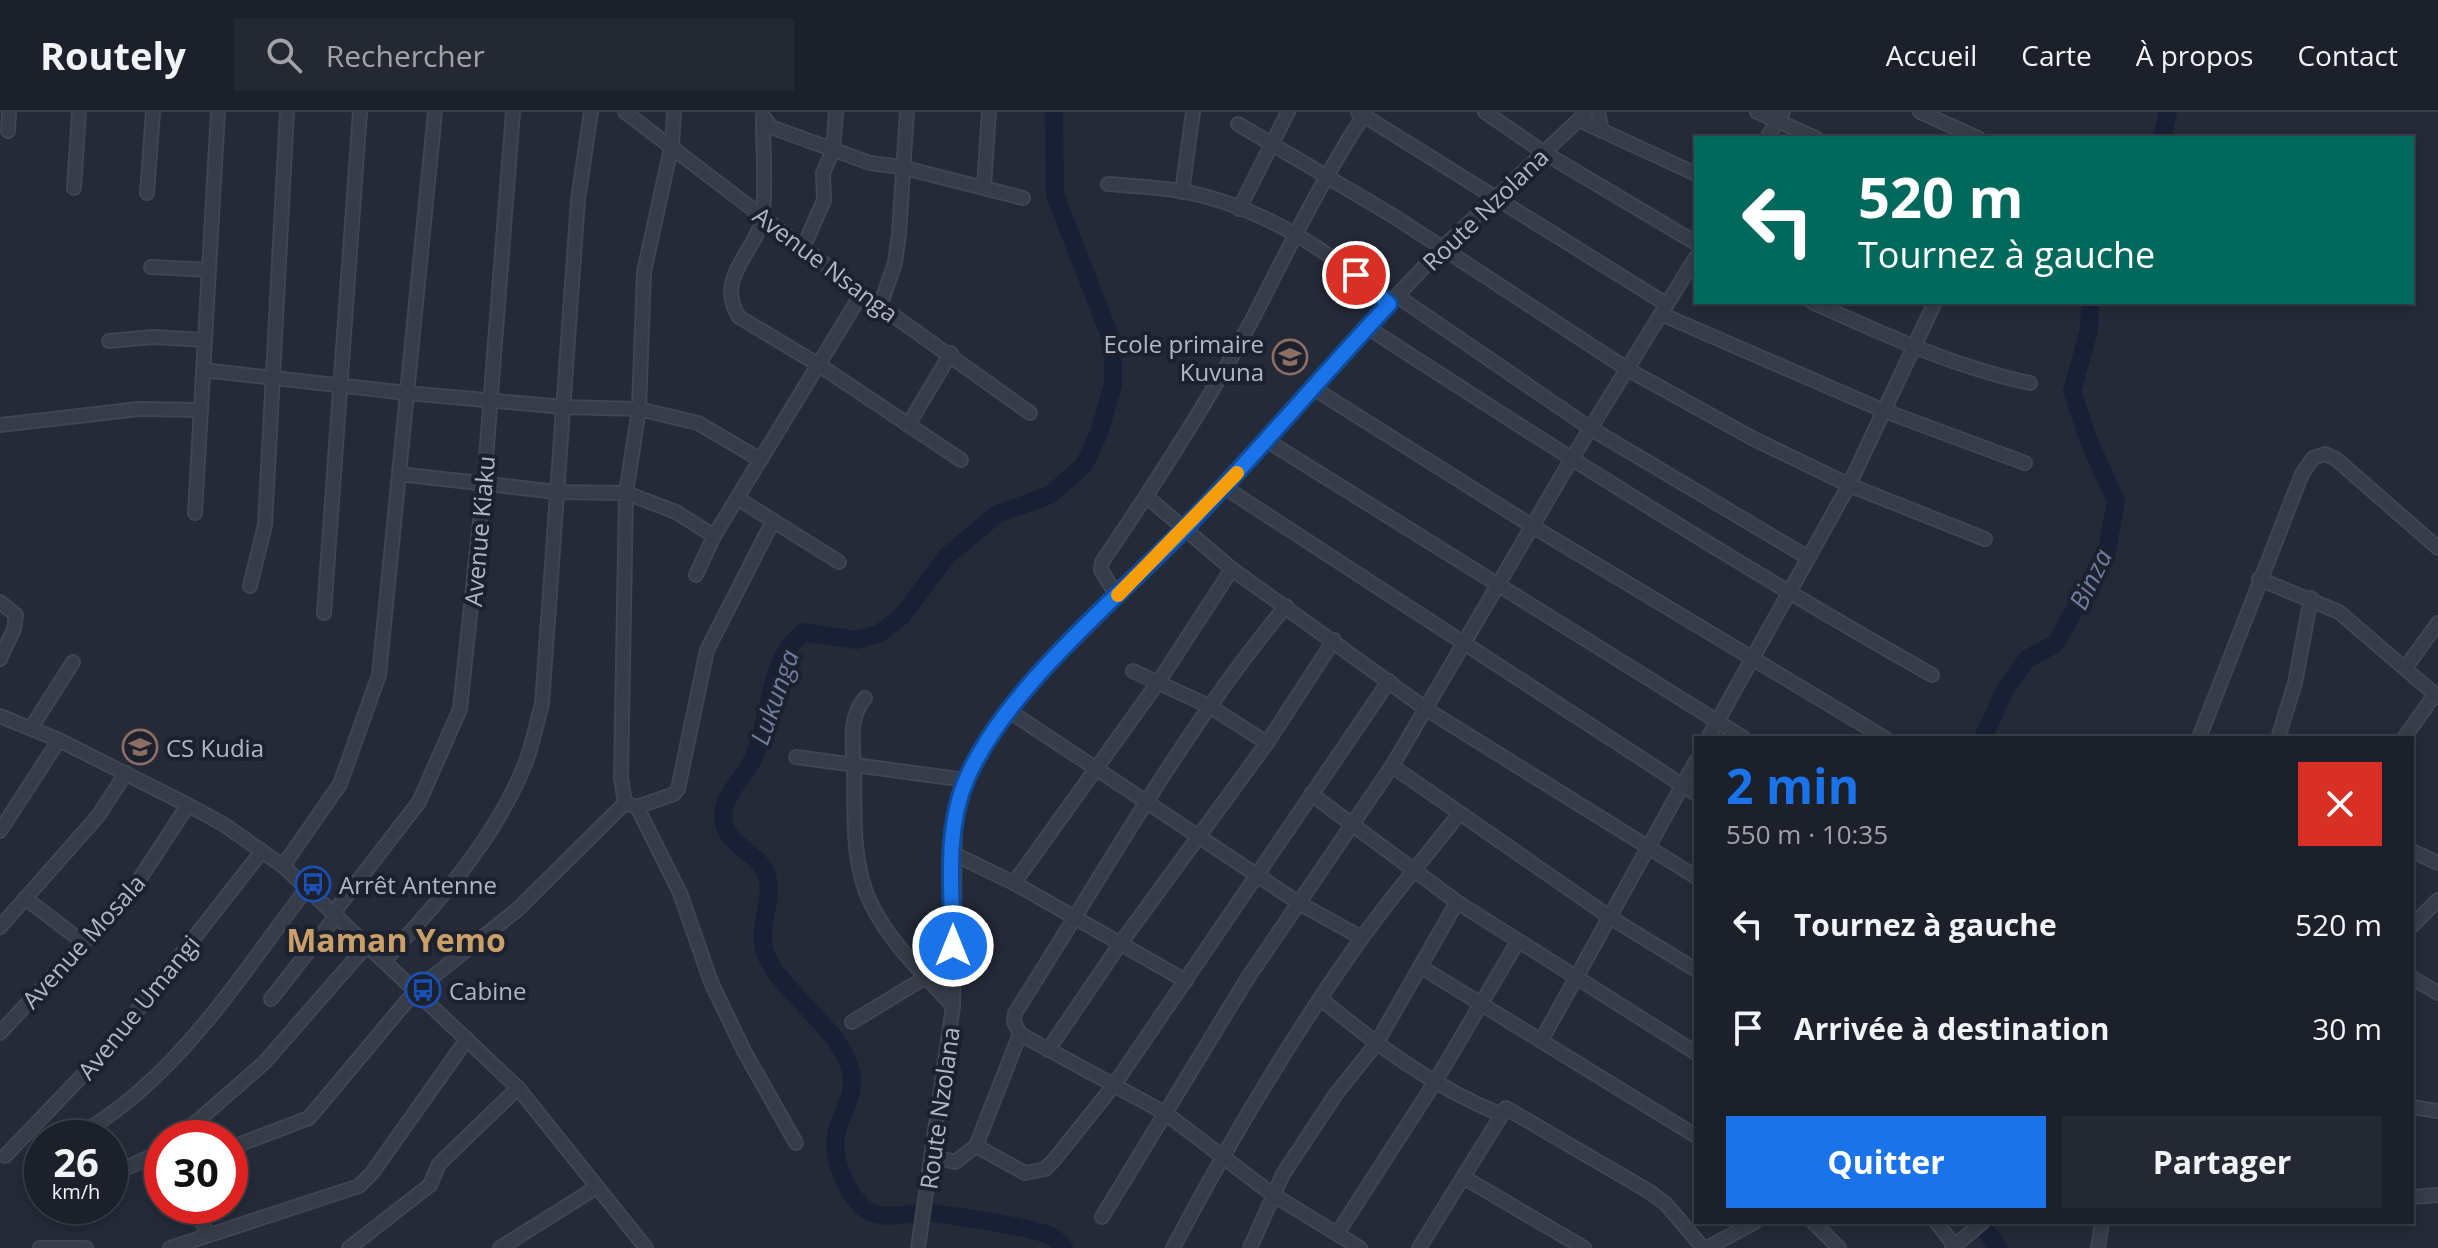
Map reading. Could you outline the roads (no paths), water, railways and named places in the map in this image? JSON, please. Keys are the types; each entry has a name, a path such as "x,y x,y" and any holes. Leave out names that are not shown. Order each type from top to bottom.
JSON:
{"street":[{"path":"8,131 9,112"},
{"path":"74,188 79,112"},
{"path":"147,193 153,112"},
{"path":"195,513 218,112"},
{"path":"250,586 265,525 287,112"},
{"path":"324,613 360,112"},
{"path":"283,866 340,784 379,675 435,112"},
{"name":"Avenue Kiaku","path":"271,999 407,821 428,787 460,709 484,484 513,112"},
{"path":"385,960 449,887 497,821 525,765 542,704 578,200 591,112"},
{"name":"Avenue Nsanga","path":"625,112 672,144 862,293 951,353 1030,413"},
{"path":"674,112 672,144 644,272 639,409 626,493 621,778 631,805 680,893 711,982 744,1051 796,1143"},
{"path":"803,248 824,200 823,173 833,150 836,112"},
{"path":"880,306 895,263 907,112"},
{"path":"984,186 989,112"},
{"path":"1182,192 1193,112"},
{"path":"1239,209 1288,112"},
{"path":"1485,112 1543,152 1694,242"},
{"path":"1598,112 1602,131"},
{"path":"1757,112 1780,116 1813,136"},
{"path":"1920,112 1974,136"},
{"path":"1117,596 1101,570 1102,562 1147,497 1251,321 1294,234 1362,113 1663,309 1882,410 2025,463"},
{"path":"762,115 771,127 870,163 901,167 1023,198"},
{"path":"762,115 763,217 736,269 730,294 732,306 739,317 819,365 961,460"},
{"path":"1583,116 1602,131 1694,173"},
{"name":"Route Nzolana","path":"920,1242 953,1006 952,853 955,818 966,780 1009,711 1051,662 1224,487 1441,249 1583,116"},
{"path":"1768,136 1780,116"},
{"path":"1238,124 1328,176 1627,369 1752,438 1849,485 1985,539"},
{"path":"1108,184 1182,192 1239,209 1294,234 1590,428 1807,557"},
{"path":"1102,1217 1299,903 1392,766 1590,428 1694,260"},
{"path":"151,267 209,270"},
{"path":"696,575 714,536 862,293"},
{"path":"1816,304 1911,347 1990,375 2030,383"},
{"path":"1709,736 1849,485 1911,347 1934,304"},
{"path":"1367,327 1571,460 1790,595 1932,675"},
{"path":"109,341 152,337 205,340"},
{"path":"908,425 951,353"},
{"path":"203,370 563,407 639,409 698,423 761,460"},
{"path":"1313,388 1532,526 1882,736"},
{"path":"0,425 139,409 201,410"},
{"path":"1266,440 1741,736"},
{"path":"2200,736 2259,579 2302,474 2313,458 2325,454 2354,474 2438,548"},
{"path":"399,474 557,492 626,493 676,512 714,536"},
{"path":"1224,487 1694,793"},
{"path":"1147,497 1232,569 1426,709 1694,876"},
{"path":"737,498 839,562"},
{"path":"248,1141 309,1118 416,990 517,910 631,805 674,794 678,789 707,650 773,521"},
{"path":"1014,883 1159,681 1232,569"},
{"path":"2259,579 2339,612 2436,696 2406,736"},
{"path":"2279,736 2295,683 2311,598"},
{"path":"0,602 16,615 16,622 0,659"},
{"path":"1286,606 1209,706 1145,803 1015,1013 1014,1022 1020,1034 1165,1113 1272,1194 1352,1246"},
{"path":"2406,667 2438,623"},
{"path":"1048,1050 1120,944 1200,839 1267,743 1334,640"},
{"path":"31,728 73,662"},
{"path":"1133,671 1209,706 1267,743"},
{"path":"976,1146 1025,1173 1045,1169 1114,1085 1389,681"},
{"path":"865,698 858,706 854,721 856,824 864,885 887,928 953,1006"},
{"path":"1009,711 1299,903 1362,938"},
{"path":"0,716 59,740 188,805 283,866 518,1088 640,1246"},
{"path":"0,831 59,740"},
{"path":"796,757 854,768 966,780"},
{"path":"1541,1041 1694,765"},
{"path":"1392,766 1611,918 1694,969"},
{"path":"0,927 98,816 126,773"},
{"path":"1311,794 1457,902 1694,1052"},
{"name":"Avenue Mosala","path":"0,1033 133,889 188,805"},
{"path":"1173,1248 1221,1156 1321,999 1362,938 1459,814"},
{"name":"Avenue Umangi","path":"5,1156 105,1052 262,851"},
{"path":"2414,852 2438,863"},
{"path":"952,853 1077,917 1186,981"},
{"path":"104,1120 171,1062 307,888"},
{"path":"25,898 84,943"},
{"path":"2414,924 2438,900"},
{"path":"1250,1248 1272,1194 1336,1094 1376,1044 1457,902"},
{"path":"1337,1234 1435,1082 1518,941"},
{"path":"199,1120 264,1063 368,944"},
{"path":"1421,967 1694,1135"},
{"path":"852,1022 926,977"},
{"path":"2414,979 2438,993"},
{"path":"1321,999 1376,1044 1458,1097 1500,1114"},
{"path":"933,1156 955,1162 976,1146 1020,1034"},
{"path":"170,1248 364,1182 467,1039"},
{"path":"349,1248 430,1185 439,1164 518,1088"},
{"path":"2414,1107 2434,1110 2438,1098"},
{"path":"1419,1248 1500,1114 1508,1108 1650,1192 1710,1247 1751,1224"},
{"path":"1463,1177 1584,1248"},
{"path":"500,1248 597,1187"},
{"path":"2414,1197 2438,1195"},
{"path":"203,1224 208,1234"},
{"path":"1815,1224 1839,1248"},
{"path":"1937,1224 1954,1247 1978,1226"},
{"path":"2098,1248 2102,1224"},
{"path":"40,1248 86,1248"}],"waterway":[{"name":"Lukunga","path":"1054,112 1055,195 1113,344 1113,385 1099,433 1084,465 1050,495 997,514 947,556 902,616 880,633 857,640 804,632 783,658 753,759 728,797 723,814 731,837 757,860 766,873 769,894 763,934 766,955 785,984 827,1029 848,1061 852,1085 835,1145 842,1174 857,1201 878,1215 937,1214 1028,1229 1053,1237 1064,1248"},
{"name":"Binza","path":"2162,136 2168,112"},
{"name":"Binza","path":"1984,736 2005,690 2027,659 2055,644 2106,556 2116,501 2088,439 2072,391 2089,330 2090,304"},
{"name":"Binza","path":"1981,1224 1999,1248"}],"place":[{"name":"Ecole primaire Kuvuna","path":"1290,357"},
{"name":"CS Kudia","path":"140,747"},
{"name":"Arrêt Antenne","path":"313,884"},
{"name":"Cabine","path":"423,990"}],"district":[{"name":"Maman Yemo","path":"396,939"}]}
